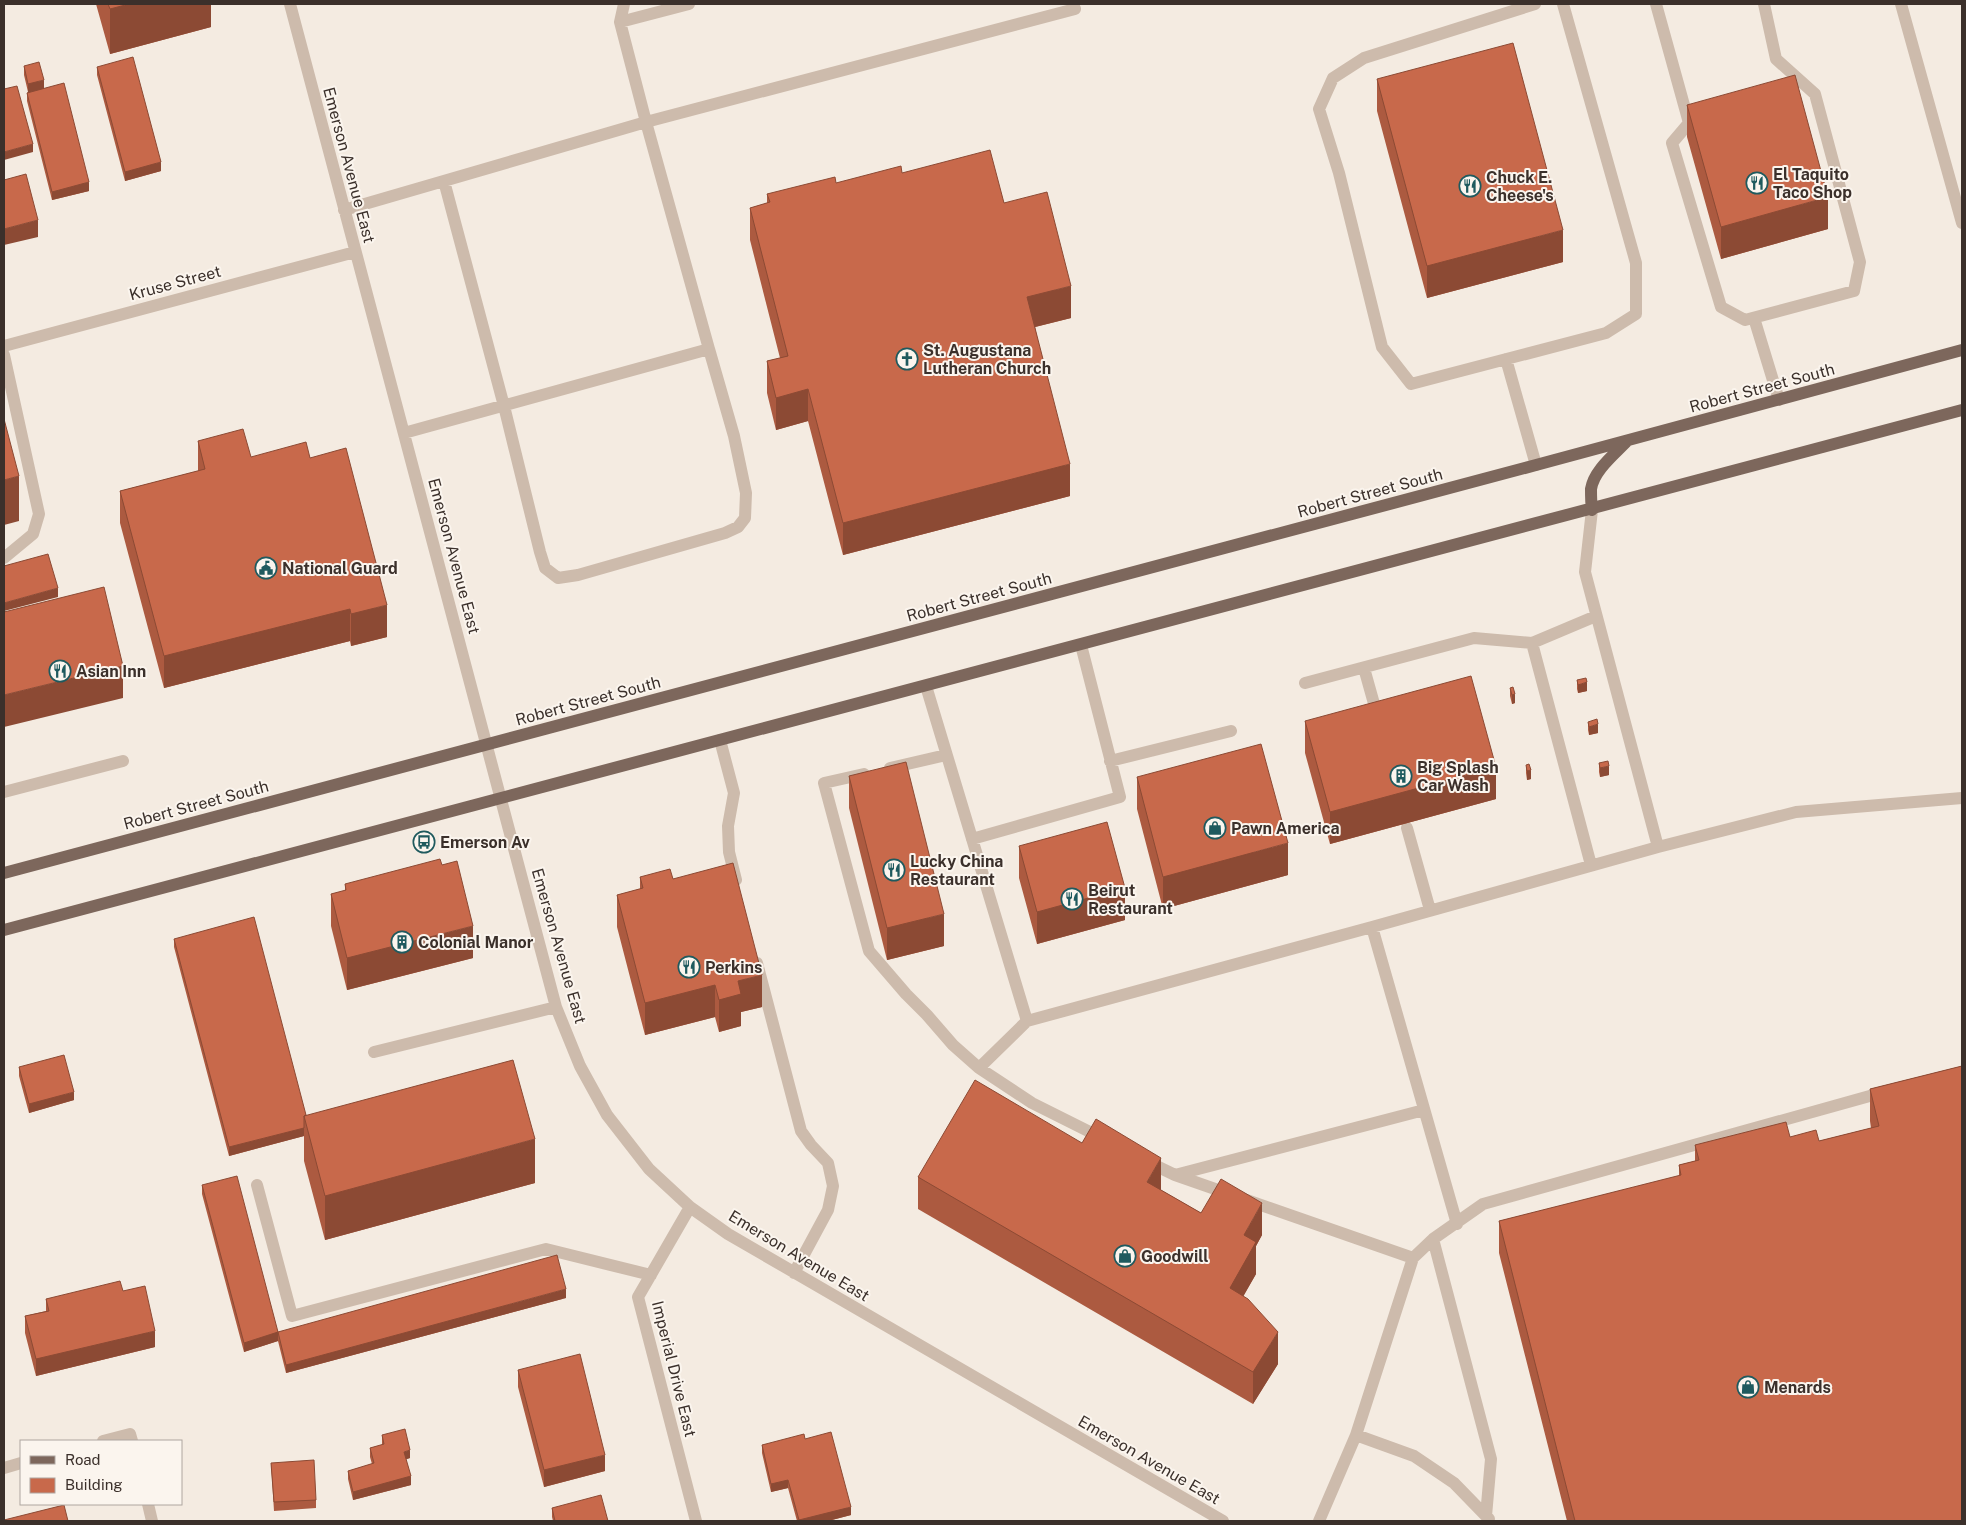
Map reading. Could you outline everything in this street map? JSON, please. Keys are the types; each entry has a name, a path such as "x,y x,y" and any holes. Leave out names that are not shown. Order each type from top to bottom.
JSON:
{"main road":[{"name":"Robert Street South","path":"4,873 1962,350"},
{"path":"4,930 1592,510 1962,410"},
{"path":"1592,510 1591,489 1594,481 1602,468 1627,440"}],"street":[{"name":"Emerson Avenue East","path":"290,4 488,744 556,1007 580,1066 607,1115 649,1169 690,1207 728,1234 1224,1521"},
{"path":"444,181 545,568 558,578 578,575 738,528 746,518 746,494 734,436 620,22 624,4"},
{"path":"620,22 689,4"},
{"path":"344,210 646,122 1075,9 1073,4"},
{"path":"1535,4 1364,58 1333,78 1319,109 1339,173 1382,347 1410,384 1606,333 1636,314 1636,263 1563,4"},
{"path":"1656,4 1689,123 1672,143 1721,307 1745,320 1854,291 1860,262 1815,94 1776,59 1764,4"},
{"path":"1901,4 1962,223"},
{"name":"Kruse Street","path":"4,346 355,252"},
{"path":"1754,318 1780,400"},
{"path":"404,433 709,349"},
{"path":"4,355 39,514 33,534 4,558"},
{"path":"1506,359 1536,465"},
{"path":"1592,510 1585,572 1658,846"},
{"path":"1305,684 1474,638 1532,643 1596,616"},
{"path":"1532,643 1591,865"},
{"path":"972,839 1120,797 1081,645"},
{"path":"1364,668 1380,726"},
{"path":"926,686 1027,1021"},
{"path":"1110,761 1231,731"},
{"path":"720,740 734,793 728,826 729,852 739,891"},
{"path":"946,755 824,783 869,951 953,1045 979,1068 1032,1103 1112,1144"},
{"path":"4,792 123,761"},
{"path":"979,1068 1027,1021 1372,927 1658,846 1796,812 1962,798"},
{"path":"1408,828 1430,910"},
{"path":"1372,927 1457,1224"},
{"path":"754,948 801,1131 828,1163 833,1186 828,1210 794,1273"},
{"path":"374,1052 556,1007"},
{"path":"1319,1521 1356,1435 1413,1258 1433,1239 1484,1204 1894,1089"},
{"path":"1175,1175 1424,1110"},
{"path":"1139,1157 1175,1175 1413,1258"},
{"path":"257,1185 292,1316 546,1249 651,1275"},
{"name":"Imperial Drive East","path":"690,1207 638,1296 696,1521"},
{"path":"1433,1239 1491,1459 1488,1518"},
{"path":"1356,1435 1414,1456 1454,1483 1488,1518"},
{"path":"112,1440 131,1438"},
{"path":"4,1468 20,1463"},
{"path":"148,1505 152,1521"}],"building":[{"path":"108,4 129,4 110,9"},
{"name":"Chuck E. Cheese's","path":"1513,43 1563,230 1427,266 1377,79"},
{"path":"133,57 161,162 125,172 97,67"},
{"path":"39,62 44,80 28,84 24,66"},
{"name":"El Taquito Taco Shop","path":"1795,75 1828,197 1721,227 1687,105"},
{"path":"64,83 89,182 52,192 27,93"},
{"path":"17,86 33,144 4,152 4,89"},
{"name":"St. Augustana Lutheran Church","path":"990,150 1004,203 1047,192 1071,286 1027,297 1070,464 843,523 808,389 776,398 767,361 788,356 750,208 770,202 767,194 835,177 836,183 901,166 902,173"},
{"path":"26,174 38,220 4,229 4,180"},
{"path":"4,419 19,476 4,480"},
{"path":"243,429 251,457 306,442 310,458 346,448 387,605 351,614 350,609 164,656 120,491 205,469 198,441"},
{"path":"48,554 58,588 4,603 4,566"},
{"path":"104,587 123,666 4,695 4,612"},
{"name":"Big Splash Car Wash","path":"1471,676 1496,767 1330,812 1305,721"},
{"path":"1586,678 1587,682 1578,685 1577,680"},
{"path":"1513,687 1515,694 1512,695 1510,688"},
{"path":"1597,719 1598,724 1589,727 1588,722"},
{"path":"1261,744 1288,843 1163,877 1137,777"},
{"path":"1608,761 1609,766 1600,768 1599,763"},
{"name":"Lucky China Restaurant","path":"906,762 944,914 887,928 849,776"},
{"path":"1529,764 1531,770 1527,771 1526,765"},
{"path":"1107,822 1125,888 1037,912 1019,846"},
{"path":"440,859 442,865 457,861 473,926 347,958 331,894 346,890 345,884"},
{"name":"Perkins","path":"733,863 762,975 738,981 741,994 719,1000 715,985 645,1003 617,895 643,888 640,877 670,869 673,879"},
{"path":"254,917 306,1115 304,1116 304,1128 229,1147 174,939"},
{"path":"64,1055 74,1092 29,1104 19,1067"},
{"path":"513,1060 535,1139 325,1196 304,1116"},
{"name":"Menards","path":"1962,1066 1962,1521 1575,1521 1499,1221 1681,1175 1679,1165 1699,1160 1695,1145 1786,1122 1790,1137 1816,1130 1819,1141 1879,1126 1870,1089"},
{"name":"Goodwill","path":"975,1080 1082,1143 1096,1119 1161,1158 1147,1182 1201,1213 1221,1179 1262,1203 1244,1235 1256,1242 1230,1288 1248,1299 1278,1332 1253,1372 918,1177"},
{"path":"237,1176 278,1332 244,1343 202,1185"},
{"path":"557,1255 566,1289 286,1365 278,1332"},
{"path":"120,1281 123,1291 145,1286 155,1331 36,1359 25,1316 49,1311 46,1299"},
{"path":"580,1354 605,1455 544,1470 518,1370"},
{"path":"405,1429 410,1450 404,1452 411,1476 353,1492 348,1471 374,1463 370,1448 384,1444 382,1435"},
{"path":"831,1432 851,1507 799,1520 788,1480 771,1484 762,1445 804,1434 805,1439"},
{"path":"314,1460 316,1500 274,1502 271,1463"},
{"path":"601,1495 608,1521 555,1521 552,1508"},
{"path":"64,1505 68,1521 4,1521 4,1520"}],"place":[{"name":"El Taquito Taco Shop","path":"1757,183"},
{"name":"Chuck E. Cheese's","path":"1470,186"},
{"name":"St. Augustana Lutheran Church","path":"907,359"},
{"name":"National Guard","path":"266,568"},
{"name":"Asian Inn","path":"60,671"},
{"name":"Big Splash Car Wash","path":"1401,776"},
{"name":"Pawn America","path":"1215,828"},
{"name":"Emerson Av","path":"424,842"},
{"name":"Lucky China Restaurant","path":"894,870"},
{"name":"Beirut Restaurant","path":"1072,899"},
{"name":"Colonial Manor","path":"402,942"},
{"name":"Perkins","path":"689,967"},
{"name":"Goodwill","path":"1125,1256"},
{"name":"Menards","path":"1748,1387"}]}
